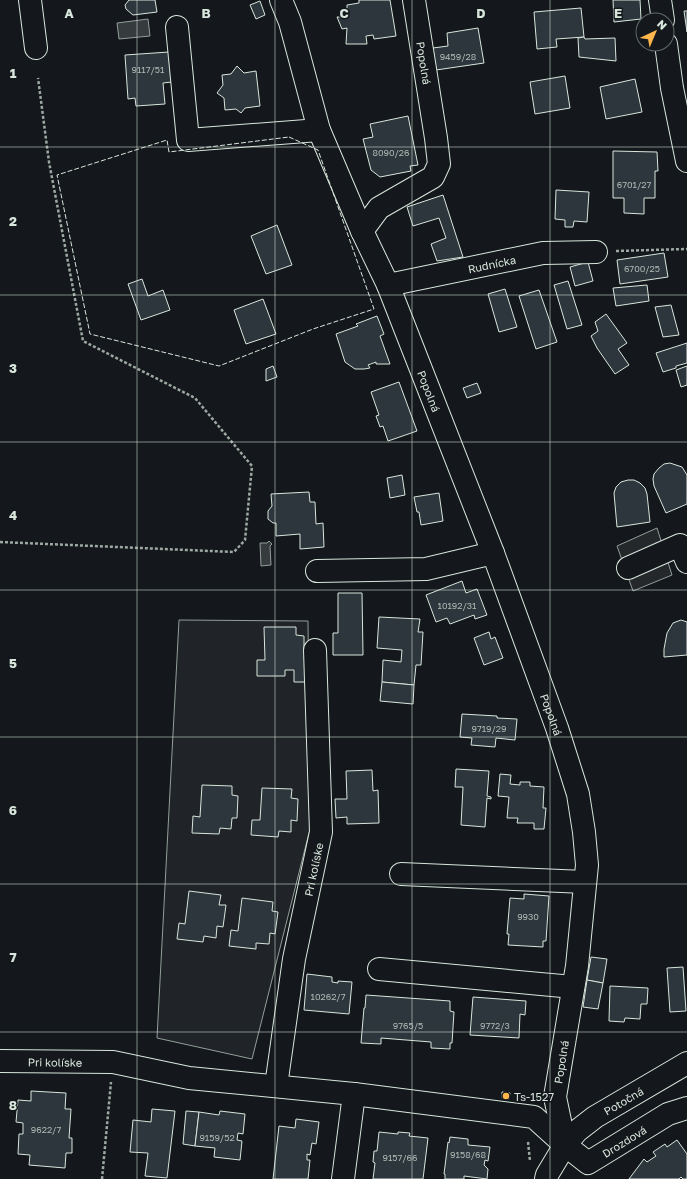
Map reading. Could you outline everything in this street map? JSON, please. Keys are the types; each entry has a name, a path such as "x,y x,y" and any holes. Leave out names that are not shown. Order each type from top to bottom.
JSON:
{"street":[{"path":"30,0 36,48"},
{"name":"Popolná","path":"282,0 290,22 319,130 362,231 388,285 493,553 557,728 578,794 587,865 576,966 555,1096 565,1145"},
{"name":"Popolná","path":"362,231 379,208 433,177 439,164 414,0"},
{"path":"660,0 662,12"},
{"path":"177,27 188,140 319,130"},
{"path":"667,52 672,88 687,161"},
{"name":"Rudnícka","path":"388,285 543,253 596,252"},
{"path":"628,568 680,545 687,562"},
{"path":"316,571 426,569 493,553"},
{"name":"Pri kolíske","path":"276,1086 294,959 322,832 315,650"},
{"path":"401,874 585,882"},
{"path":"379,969 573,987"},
{"name":"Pri kolíske","path":"0,1061 113,1062 189,1078 354,1094 534,1117 565,1145"},
{"name":"Potočná","path":"565,1145 577,1131 594,1117 687,1063"},
{"path":"343,1179 354,1094"},
{"name":"Drozdová","path":"565,1145 588,1163 668,1114 687,1108"},
{"path":"546,1179 546,1175 565,1145"}],"path":[{"path":"0,542 234,552 245,540 252,466 195,398 83,341 49,162 38,78"},
{"path":"596,252 687,249"},
{"path":"102,1179 113,1062"}],"shaded area":[{"path":"148,19 150,36 119,39 117,23"},
{"path":"657,528 672,575 633,591 617,546"},
{"path":"269,541 272,544 270,546 271,565 261,566 260,543 267,543"},
{"path":"179,620 308,621 310,829 252,1059 157,1038"}],"building":[{"path":"129,0 155,0 157,12 133,15 126,9 125,5"},
{"path":"359,0 390,0 396,36 374,39 373,35 366,36 367,44 346,44 347,28 342,29 337,17 347,17 347,5 359,3"},
{"path":"613,0 640,0 641,12 635,12 635,20 614,22"},
{"path":"260,1 265,15 256,19 250,5"},
{"path":"581,8 584,37 556,39 557,47 537,49 534,12"},
{"path":"684,11 687,11 687,32"},
{"path":"478,28 484,63 436,70 433,48 448,46 447,33"},
{"path":"584,37 585,39 615,38 616,61 579,57 578,38"},
{"path":"169,52 172,82 163,83 165,104 136,106 135,98 128,99 125,55"},
{"path":"237,66 244,73 256,71 260,106 245,108 241,113 236,109 225,110 224,98 217,93 223,85 222,75 231,74"},
{"path":"565,76 570,108 535,114 530,82"},
{"path":"635,79 642,112 606,119 600,87"},
{"path":"408,116 418,165 410,166 411,171 380,177 371,170 363,139 373,137 370,124"},
{"path":"613,151 657,152 658,171 655,171 655,198 644,198 644,214 624,213 624,198 613,198"},
{"path":"556,190 589,192 587,222 574,221 573,227 565,227 565,220 555,219"},
{"path":"443,195 463,257 437,261 431,244 446,238 439,218 413,226 407,207"},
{"path":"277,225 292,265 266,274 251,236"},
{"path":"664,253 668,277 620,284 617,260"},
{"path":"588,262 593,281 575,286 570,267"},
{"path":"142,279 148,296 163,290 170,310 141,320 128,284"},
{"path":"568,281 582,325 567,329 554,285"},
{"path":"647,285 649,301 616,306 613,288"},
{"path":"505,289 517,327 499,332 488,294"},
{"path":"539,290 557,342 536,349 519,296"},
{"path":"263,299 276,334 246,344 234,310"},
{"path":"671,305 679,335 663,337 655,307"},
{"path":"606,314 627,343 618,349 629,365 615,374 597,348 591,336 598,331 595,322"},
{"path":"377,316 384,334 380,336 390,364 376,364 376,362 368,365 370,368 355,369 345,362 336,334 358,326 356,324"},
{"path":"687,343 687,363 663,372 656,353"},
{"path":"273,366 277,377 266,381 266,369"},
{"path":"687,366 687,385 681,387 676,370"},
{"path":"399,382 417,431 388,441 383,426 380,427 376,416 379,415 371,392"},
{"path":"477,383 481,393 467,398 463,388"},
{"path":"670,463 682,467 687,475 687,504 666,513 654,486 653,479 654,474 659,468 664,464"},
{"path":"402,475 405,495 390,498 387,478"},
{"path":"634,480 645,488 650,522 617,527 614,493 616,487 621,482"},
{"path":"309,492 310,502 315,502 316,524 323,523 324,547 300,549 300,534 276,536 276,523 273,523 268,519 268,511 272,506 271,494"},
{"path":"439,493 443,521 421,525 419,512 417,512 414,497"},
{"path":"462,581 466,593 477,589 487,615 475,619 474,615 450,624 447,618 436,622 426,595"},
{"path":"338,593 362,593 363,655 333,655 333,633 338,633"},
{"path":"379,617 420,619 418,632 423,632 421,665 416,665 414,685 382,682 383,660 401,662 402,650 377,648"},
{"path":"681,620 687,622 687,655 664,657 667,633 673,623"},
{"path":"264,627 296,627 296,635 304,636 304,649 309,649 309,682 294,682 294,670 285,670 285,676 257,676 257,660 265,660"},
{"path":"489,632 491,639 495,637 503,658 484,665 474,638"},
{"path":"382,682 414,685 413,704 380,701"},
{"path":"462,714 517,719 515,740 496,738 495,747 471,745 472,738 460,737"},
{"path":"456,769 489,771 487,796 491,797 491,799 487,798 485,827 461,825 463,787 455,787"},
{"path":"372,770 373,791 378,790 379,823 347,824 347,817 336,818 335,799 347,799 346,771"},
{"path":"500,774 511,775 510,784 520,785 520,782 530,782 530,786 544,787 543,808 546,808 544,829 534,829 534,823 517,823 518,818 507,818 509,797 498,796"},
{"path":"202,785 232,786 232,795 238,796 237,818 232,818 231,829 220,828 219,834 192,833 193,816 200,817"},
{"path":"262,788 292,789 291,798 298,799 297,821 291,820 291,832 279,831 278,837 251,835 252,820 260,820"},
{"path":"189,891 221,895 219,905 226,905 223,927 217,926 216,938 204,936 203,942 177,939 179,923 185,924"},
{"path":"524,894 549,896 546,941 543,941 543,947 508,945 509,934 507,934 510,898 524,899"},
{"path":"242,898 273,902 272,911 278,912 275,934 270,933 269,944 256,943 256,949 229,946 231,930 238,931"},
{"path":"591,957 607,959 603,983 587,980"},
{"path":"683,967 686,1011 670,1012 667,968"},
{"path":"307,974 332,977 332,982 352,982 349,1014 304,1010"},
{"path":"587,980 603,983 598,1009 583,1007"},
{"path":"610,986 648,988 647,1004 641,1004 640,1019 625,1018 624,1022 609,1021"},
{"path":"366,995 450,1001 450,1011 454,1012 452,1043 450,1043 450,1049 431,1048 431,1042 381,1038 381,1044 361,1043"},
{"path":"473,997 526,1001 525,1015 520,1014 519,1038 470,1035"},
{"path":"31,1091 66,1093 65,1109 71,1109 69,1138 72,1138 72,1153 66,1153 65,1168 29,1165 30,1155 18,1154 19,1134 23,1134 23,1123 16,1122 18,1100 31,1101"},
{"name":"Ts-1527","path":"502,1092 510,1093 509,1099 502,1098"},
{"path":"152,1109 175,1111 167,1178 145,1176 148,1153 130,1152 133,1120 151,1122"},
{"path":"186,1111 199,1112 195,1146 183,1144"},
{"path":"220,1111 245,1114 243,1134 238,1133 237,1140 242,1141 240,1160 214,1157 215,1148 195,1146 199,1112 219,1115"},
{"path":"296,1119 319,1122 316,1144 312,1143 310,1155 307,1154 307,1160 310,1160 308,1179 273,1179 279,1126 295,1128"},
{"path":"379,1132 398,1134 398,1132 410,1133 409,1136 428,1138 423,1179 373,1179 375,1163 373,1162 374,1151 377,1151"},
{"path":"450,1137 468,1139 468,1145 490,1147 488,1161 485,1160 484,1165 488,1169 487,1179 464,1176 464,1179 445,1179 444,1174"},
{"path":"677,1140 687,1154 687,1179 683,1179 681,1177 679,1179 629,1179 644,1159 647,1162 656,1156 653,1152 665,1144 667,1147"}],"fence":[{"path":"289,137 318,150 374,309 313,329 219,366 90,334 57,175 167,140 169,152 289,137"}],"place":[{"name":"Ts-1527","path":"506,1096"}]}
